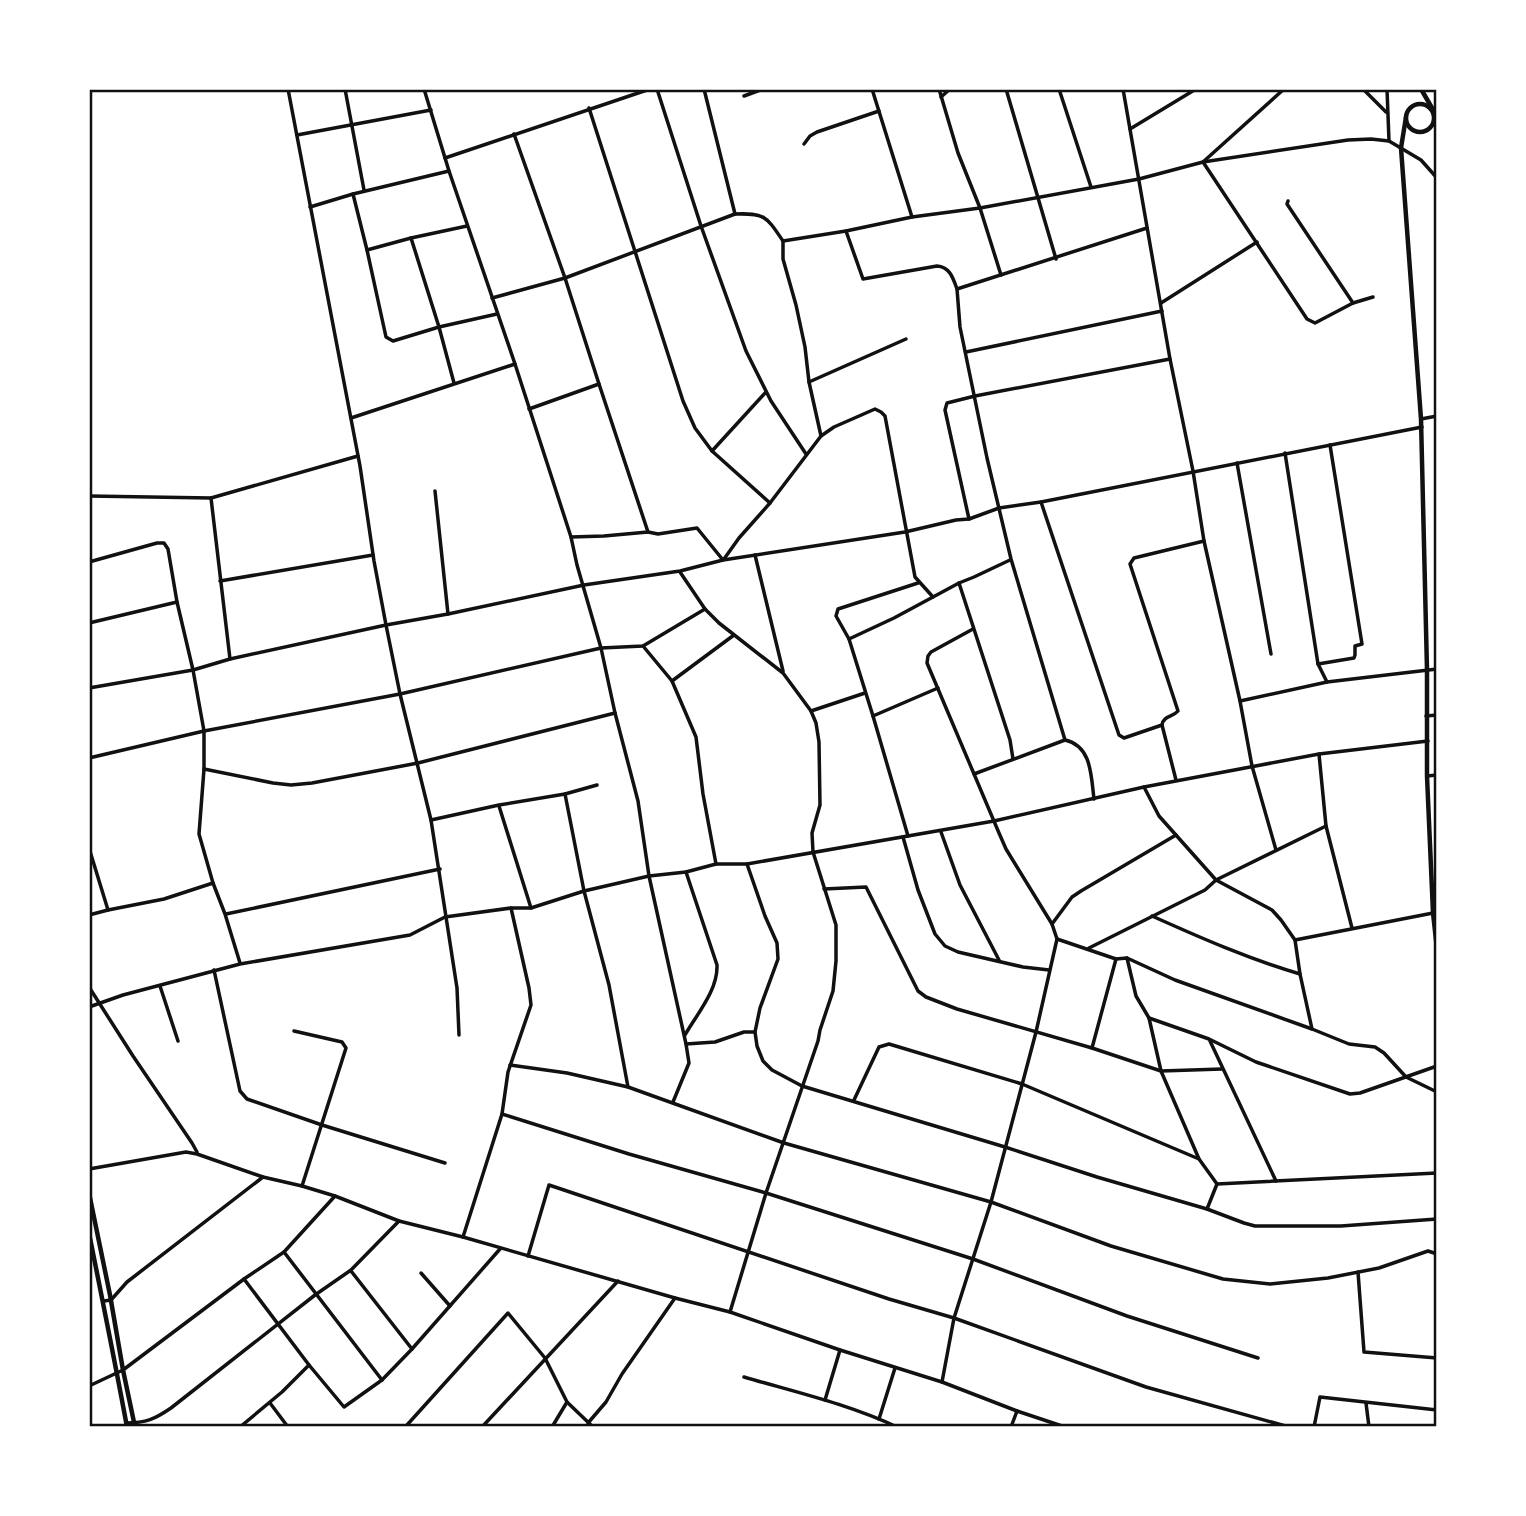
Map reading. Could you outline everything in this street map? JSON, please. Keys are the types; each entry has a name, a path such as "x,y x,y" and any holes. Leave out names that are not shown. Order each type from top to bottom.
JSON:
{"street":[{"path":"288,89 358,456 386,625 440,869 457,988 459,1035"},
{"path":"345,89 365,191"},
{"path":"424,89 449,172 571,537 601,648 638,801 649,876 686,1044 689,1063 673,1102"},
{"path":"445,158 650,89"},
{"path":"657,89 701,226 746,351 766,392 806,454"},
{"path":"704,89 735,214"},
{"path":"744,96 763,89"},
{"path":"872,89 912,216"},
{"path":"939,89 958,153 980,208 1001,275"},
{"path":"941,97 950,89"},
{"path":"1006,89 1056,259"},
{"path":"1059,89 1091,188"},
{"path":"1123,89 1205,541 1252,766 1276,850"},
{"path":"1186,89 1188,95"},
{"path":"1130,129 1196,89"},
{"path":"1203,162 1284,89"},
{"path":"1363,89 1388,114"},
{"path":"1387,89 1389,141"},
{"path":"1406,117 1412,130 1419,132 1427,131 1434,123 1434,110 1421,89"},
{"path":"1434,110 1421,104 1408,110 1401,148 1422,427 1427,776 1437,949"},
{"path":"589,108 683,401 695,428 712,451 770,503"},
{"path":"297,135 431,110"},
{"path":"804,144 817,132 879,111"},
{"path":"514,134 565,278 648,532"},
{"path":"783,241 846,231 912,216 1039,198 1139,179 1203,162 1348,140 1389,141 1421,160 1437,178"},
{"path":"1203,162 1307,319 1315,323 1353,303 1373,298"},
{"path":"310,207 353,194 449,172"},
{"path":"353,194 386,337 393,341 497,314"},
{"path":"1288,201 1287,204 1353,303"},
{"path":"492,298 565,278 735,214 757,213 766,219 783,241 783,258 806,346 809,382 821,436"},
{"path":"367,250 467,226"},
{"path":"957,289 1147,228"},
{"path":"846,231 863,279 937,265 947,268 952,275 957,289 960,327 1011,559 1065,740"},
{"path":"411,238 454,384"},
{"path":"1161,303 1256,242"},
{"path":"966,352 1162,311"},
{"path":"809,382 906,339"},
{"path":"969,519 945,410 947,403 1170,359"},
{"path":"351,418 514,364"},
{"path":"529,409 599,384"},
{"path":"712,451 766,392"},
{"path":"723,560 821,436 834,427 875,409 885,416 915,577 933,597"},
{"path":"1421,419 1437,416"},
{"path":"89,688 194,670 230,659 386,625 584,585 680,571 723,560 905,533 969,519 999,508 1422,427"},
{"path":"1318,664 1354,658 1354,646 1362,644 1330,445"},
{"path":"1285,453 1318,664 1327,682"},
{"path":"89,496 211,498 358,456"},
{"path":"1237,463 1271,654"},
{"path":"435,491 448,614"},
{"path":"211,498 230,659"},
{"path":"1041,502 1119,735 1124,738 1162,725"},
{"path":"571,537 648,532 658,534 698,528 723,560"},
{"path":"1176,780 1162,721 1178,711 1130,564 1134,558 1205,541"},
{"path":"89,562 157,543 164,543 168,548 204,731 199,834 240,964"},
{"path":"220,581 373,555"},
{"path":"755,555 783,673"},
{"path":"849,639 1011,559"},
{"path":"680,571 705,609 783,673 811,710 820,742 820,805 812,833 813,852 836,926 833,991 747,1252 730,1312"},
{"path":"918,583 838,610 835,616 849,639 873,716 918,890 935,934 945,946 958,952 1050,971"},
{"path":"959,583 1004,722 1013,759"},
{"path":"89,623 177,602"},
{"path":"89,758 204,731 400,694 601,648 643,646 705,609"},
{"path":"942,1382 954,1318 1005,1147 1036,1032 1057,939 1052,924 1006,849 928,663 931,652 973,629"},
{"path":"673,681 734,635"},
{"path":"643,646 673,681 696,737 716,864"},
{"path":"1240,701 1327,682 1437,669"},
{"path":"873,716 938,688"},
{"path":"811,710 865,693"},
{"path":"204,769 273,783 312,783 418,763 615,713"},
{"path":"1426,716 1437,715"},
{"path":"974,774 1065,740 1080,747 1087,757 1094,799"},
{"path":"89,1007 214,970 410,935 445,917 531,908 584,891 649,876 686,872 716,864 747,864 941,831 1176,780 1319,754 1428,741"},
{"path":"1319,754 1326,826 1352,928"},
{"path":"1427,776 1437,775"},
{"path":"431,820 565,794 597,785"},
{"path":"1144,787 1159,816 1216,880 1278,915 1295,940 1312,1029"},
{"path":"565,794 584,891 609,985 628,1087"},
{"path":"499,805 531,908"},
{"path":"1087,949 1205,890 1216,880 1326,826"},
{"path":"941,831 960,884 999,960"},
{"path":"1052,924 1072,897 1176,835"},
{"path":"89,848 108,910"},
{"path":"747,864 777,943 778,960 760,1007 755,1032 757,1046 763,1061 772,1070 802,1086 1255,1226 1341,1226 1437,1219"},
{"path":"225,914 440,869"},
{"path":"684,1035 706,1000 717,975 717,965 686,872"},
{"path":"89,915 164,899 213,883"},
{"path":"824,889 866,887 918,991 926,998 1161,1071 1222,1069"},
{"path":"463,1237 502,1114 510,1065 531,1005 511,908"},
{"path":"1295,940 1433,913"},
{"path":"1152,916 1224,948 1300,974"},
{"path":"1057,939 1116,959 1127,958 1175,980 1349,1044 1376,1047 1406,1077 1437,1092"},
{"path":"1127,958 1136,996 1149,1018 1161,1071 1199,1159 1217,1184"},
{"path":"1092,1048 1116,959"},
{"path":"214,970 240,1091 247,1099 445,1163"},
{"path":"160,986 178,1041"},
{"path":"89,987 197,1154"},
{"path":"1149,1018 1209,1040 1256,1062 1350,1094 1360,1093 1437,1066"},
{"path":"293,1031 342,1042 346,1048 302,1186"},
{"path":"686,1044 715,1042 744,1032 755,1032"},
{"path":"1209,1040 1276,1181"},
{"path":"853,1101 879,1047 889,1044 1022,1084 1199,1159"},
{"path":"510,1065 567,1073 628,1087 784,1143 990,1202 1111,1246 1223,1279 1269,1284 1328,1278 1379,1268 1428,1251 1437,1254"},
{"path":"502,1114 766,1193 973,1259 1127,1316 1258,1358"},
{"path":"89,1169 186,1152 197,1154 262,1177 335,1196 399,1221 730,1312 942,1382 1065,1427"},
{"path":"1217,1184 1437,1173"},
{"path":"104,1301 111,1300 127,1282 262,1177"},
{"path":"1207,1209 1217,1184"},
{"path":"528,1256 549,1185 889,1300 954,1318 1146,1387 1289,1427"},
{"path":"89,1193 135,1425"},
{"path":"89,1387 122,1370 284,1252 335,1196"},
{"path":"89,1233 127,1425 135,1425 156,1419 351,1270 399,1221"},
{"path":"244,1279 344,1408 382,1380 500,1248"},
{"path":"284,1252 382,1380"},
{"path":"351,1270 412,1349"},
{"path":"1358,1272 1364,1352 1437,1358"},
{"path":"421,1273 450,1306"},
{"path":"482,1427 618,1281"},
{"path":"588,1423 606,1402 622,1374 675,1298"},
{"path":"407,1427 508,1313 545,1357 567,1402 593,1427"},
{"path":"825,1401 840,1350"},
{"path":"240,1427 309,1365"},
{"path":"879,1419 895,1368"},
{"path":"744,1377 825,1401 897,1427"},
{"path":"1314,1427 1320,1397 1437,1410"},
{"path":"552,1427 567,1402"},
{"path":"269,1403 288,1427"},
{"path":"1366,1403 1369,1427"},
{"path":"1010,1427 1017,1411"}]}
